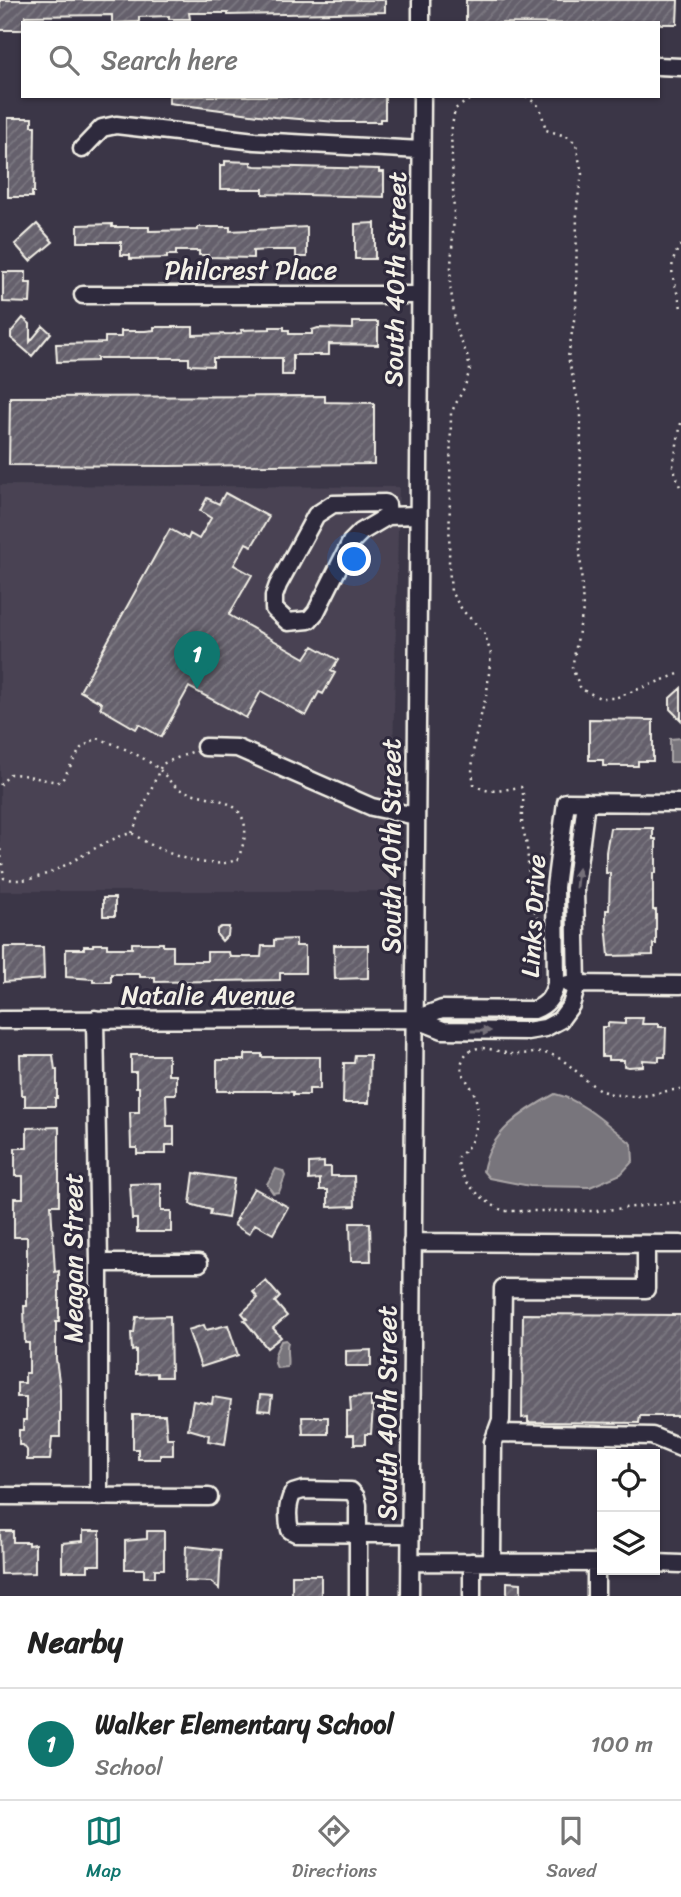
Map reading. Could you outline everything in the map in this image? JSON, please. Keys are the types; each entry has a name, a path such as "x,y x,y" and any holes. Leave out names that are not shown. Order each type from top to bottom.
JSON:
{"street":[{"path":"421,0 421,21"},
{"path":"660,66 681,67"},
{"name":"South 40th Street","path":"410,1596 422,98"},
{"path":"82,149 102,128 116,125 256,141 421,150"},
{"name":"Philcrest Place","path":"83,295 419,295"},
{"path":"388,516 385,503 333,504 316,515 278,585 274,596 274,609 288,622 309,620 316,612 351,542 361,532 388,516 417,515"},
{"path":"205,747 237,748 372,807 416,816"},
{"name":"Links Drive","path":"566,802 586,802 576,888 577,985 571,1005 560,1020 545,1028 527,1031 443,1030 415,1019 442,1009 534,1010 544,1006 553,996 556,984 555,887 566,802"},
{"path":"586,802 681,803"},
{"path":"556,984 681,985"},
{"name":"Meagan Street","path":"94,1019 99,1263 99,1497"},
{"name":"Natalie Avenue","path":"0,1020 415,1019"},
{"path":"412,1242 681,1244"},
{"path":"492,1562 493,1442 501,1420 503,1288 646,1289 646,1244"},
{"path":"99,1263 199,1263"},
{"path":"496,1433 652,1436 681,1448"},
{"path":"358,1596 358,1533 358,1505 356,1497 351,1491 303,1490 293,1493 289,1501 290,1530 296,1533 358,1533 411,1534"},
{"path":"0,1496 209,1497"},
{"path":"410,1562 597,1563"},
{"path":"472,1562 472,1596"},
{"path":"660,1563 681,1564"},
{"path":"596,1596 598,1575"}],"path":[{"path":"472,98 455,109 451,132 454,216 450,284 456,329 470,369 465,386 451,413 451,592 463,611 484,632 491,654 488,692 474,743 474,784 482,791 521,788 524,795 522,824 528,851 527,870 532,908 541,924 555,937"},
{"path":"529,98 540,107 547,130 569,137 576,144 582,173 577,204 576,308 568,357 581,414 580,549 583,610 572,668 581,689 600,698 615,698 681,673"},
{"path":"681,245 674,254 671,268 681,308"},
{"path":"681,423 673,466 681,490"},
{"path":"0,785 10,774 27,774 46,781 61,782 81,748 97,738 122,748 159,769 178,789 227,803 242,814 246,830 238,859 228,864 212,865 145,842 131,833 114,837 43,876 18,882 4,878 0,848"},
{"path":"131,833 162,764 205,747"},
{"path":"681,1090 673,1089 648,1095 608,1094 550,1054 510,1054 488,1048 475,1048 465,1055 461,1063 463,1074 474,1094 477,1121 469,1149 458,1157 457,1166 461,1175 490,1205 504,1211 607,1210 681,1202"}],"shaded area":[{"path":"0,485 399,487 390,891 0,891"},
{"path":"681,738 681,762 670,762 670,739"},
{"path":"555,1094 585,1108 632,1144 633,1161 621,1174 590,1187 530,1186 489,1178 483,1171 487,1157 500,1134 531,1108"},
{"path":"276,1169 283,1171 285,1176 279,1192 273,1193 267,1184"},
{"path":"286,1340 287,1367 277,1368 275,1354 281,1341"}],"building":[{"path":"0,0 385,0 385,12 228,15 189,13 190,19 169,19 169,16 139,17 139,21 112,21 112,15 25,16 24,21 21,21 21,30 0,30"},
{"path":"466,0 678,0 677,24 660,24 660,21 466,21"},
{"path":"169,98 385,98 385,119 380,119 380,122 337,122 274,117 169,103"},
{"path":"8,118 32,118 32,126 35,126 32,197 8,197"},
{"path":"225,161 251,162 251,165 255,166 379,169 379,172 384,172 384,197 263,194 263,189 220,189 220,165 225,165"},
{"path":"375,223 375,259 355,259 355,224"},
{"path":"37,224 53,242 30,261 15,244"},
{"path":"112,224 112,227 149,227 149,231 198,230 198,227 230,227 230,231 307,227 307,257 296,257 296,250 253,251 253,258 208,257 199,255 199,251 176,251 176,255 167,255 167,258 130,259 130,255 121,255 121,242 78,242 78,225"},
{"path":"3,272 26,272 26,283 31,283 30,303 3,302"},
{"path":"23,318 30,324 30,342 43,326 51,333 32,356 11,338 11,332"},
{"path":"353,322 378,322 378,345 329,344 329,355 293,355 293,375 282,375 282,358 213,358 213,366 189,365 189,358 97,358 97,361 57,362 56,344 105,343 105,337 121,337 121,331 154,330 154,327 193,327 193,335 232,334 242,333 241,330 284,327 284,330 289,330 289,334 312,334 312,330 318,328 353,329"},
{"path":"325,396 325,402 374,403 374,464 9,465 10,397"},
{"path":"225,493 269,517 252,546 246,543 234,565 252,575 229,615 305,658 313,646 338,660 331,671 335,673 323,694 319,692 306,716 261,691 246,718 189,687 161,737 139,724 136,729 100,708 102,703 80,691 170,529 188,539 190,534 199,539 211,518 200,511 207,498 219,504"},
{"path":"681,688 681,720 670,709 670,698"},
{"path":"589,719 653,720 653,761 638,761 638,766 603,766 603,760 589,760"},
{"path":"610,828 653,828 653,839 656,839 653,910 656,910 656,944 653,944 653,955 609,956 606,910 609,910 610,873 606,873 606,852"},
{"path":"103,898 115,898 115,916 103,916"},
{"path":"229,927 228,935 222,941 217,935 217,930"},
{"path":"296,939 296,946 305,946 305,973 280,973 280,980 155,982 155,977 140,977 140,974 111,974 111,982 93,982 93,979 66,977 66,949 84,949 84,946 93,944 107,944 107,948 132,948 132,943 163,943 163,946 173,946 173,961 207,961 207,952 229,952 230,957 261,957 262,946 274,946 274,940"},
{"path":"334,945 368,945 368,978 335,979"},
{"path":"4,947 43,947 44,979 4,982"},
{"path":"625,1018 643,1018 642,1024 659,1024 659,1027 666,1027 665,1057 659,1057 659,1061 643,1060 643,1066 628,1067 624,1066 624,1060 608,1060 608,1057 602,1057 602,1027 608,1027 608,1023 625,1024"},
{"path":"245,1054 262,1054 262,1057 320,1057 320,1089 309,1089 309,1095 293,1095 293,1092 280,1091 217,1091 217,1060 245,1060"},
{"path":"20,1055 53,1055 57,1070 55,1106 25,1106 25,1095 21,1095"},
{"path":"131,1055 168,1055 168,1075 176,1075 176,1094 166,1094 167,1126 174,1126 174,1145 166,1145 166,1154 137,1154 137,1148 131,1148 130,1112 139,1112 139,1087 136,1087 136,1072 131,1072"},
{"path":"355,1055 370,1055 369,1103 343,1103 344,1063 354,1063"},
{"path":"59,1127 59,1205 51,1205 55,1272 59,1271 56,1359 60,1388 60,1437 52,1437 50,1460 27,1460 27,1450 23,1445 19,1445 19,1430 23,1430 23,1420 26,1420 26,1397 17,1397 17,1383 25,1383 25,1373 29,1373 29,1343 25,1343 24,1306 27,1306 27,1237 14,1237 14,1198 23,1198 23,1176 15,1176 15,1148 27,1148 27,1128"},
{"path":"324,1162 324,1167 331,1167 331,1176 354,1176 355,1206 328,1207 328,1190 320,1190 320,1179 309,1180 309,1163"},
{"path":"194,1173 234,1179 228,1218 210,1215 211,1210 190,1204"},
{"path":"161,1183 161,1211 171,1211 171,1232 137,1232 137,1219 132,1219 130,1184"},
{"path":"254,1188 288,1207 273,1234 255,1224 249,1234 234,1225"},
{"path":"350,1223 370,1223 371,1261 351,1261"},
{"path":"266,1281 280,1297 275,1302 287,1316 273,1328 281,1337 267,1348 244,1320 247,1319 242,1313 258,1298 253,1292"},
{"path":"523,1314 681,1315 681,1416 640,1416 639,1423 528,1422 528,1417 522,1418"},
{"path":"170,1316 171,1377 157,1377 157,1373 136,1374 136,1350 132,1351 131,1333 134,1333 136,1317"},
{"path":"204,1325 206,1330 228,1325 238,1355 201,1367 188,1330"},
{"path":"371,1350 371,1366 346,1366 346,1351"},
{"path":"260,1395 272,1396 270,1411 258,1410"},
{"path":"371,1396 371,1434 365,1434 365,1444 354,1444 354,1435 347,1435 350,1397"},
{"path":"213,1397 231,1400 225,1444 208,1441 209,1435 188,1429 193,1401 212,1404"},
{"path":"133,1415 165,1415 167,1438 173,1438 173,1455 160,1455 160,1459 138,1459 138,1449 133,1449"},
{"path":"302,1417 328,1417 328,1434 303,1434"},
{"path":"0,1531 13,1531 13,1542 35,1544 35,1573 1,1574"},
{"path":"83,1531 100,1531 100,1565 88,1565 88,1571 62,1571 62,1543 83,1541"},
{"path":"147,1531 164,1531 164,1569 155,1569 155,1577 144,1577 144,1569 125,1569 125,1541 147,1539"},
{"path":"186,1546 221,1550 219,1589 211,1582 185,1581"},
{"path":"292,1575 321,1575 321,1596 292,1596"},
{"path":"507,1582 521,1583 521,1596 507,1596"}],"place":[{"name":"Walker Elementary School","path":"197,689"}]}
